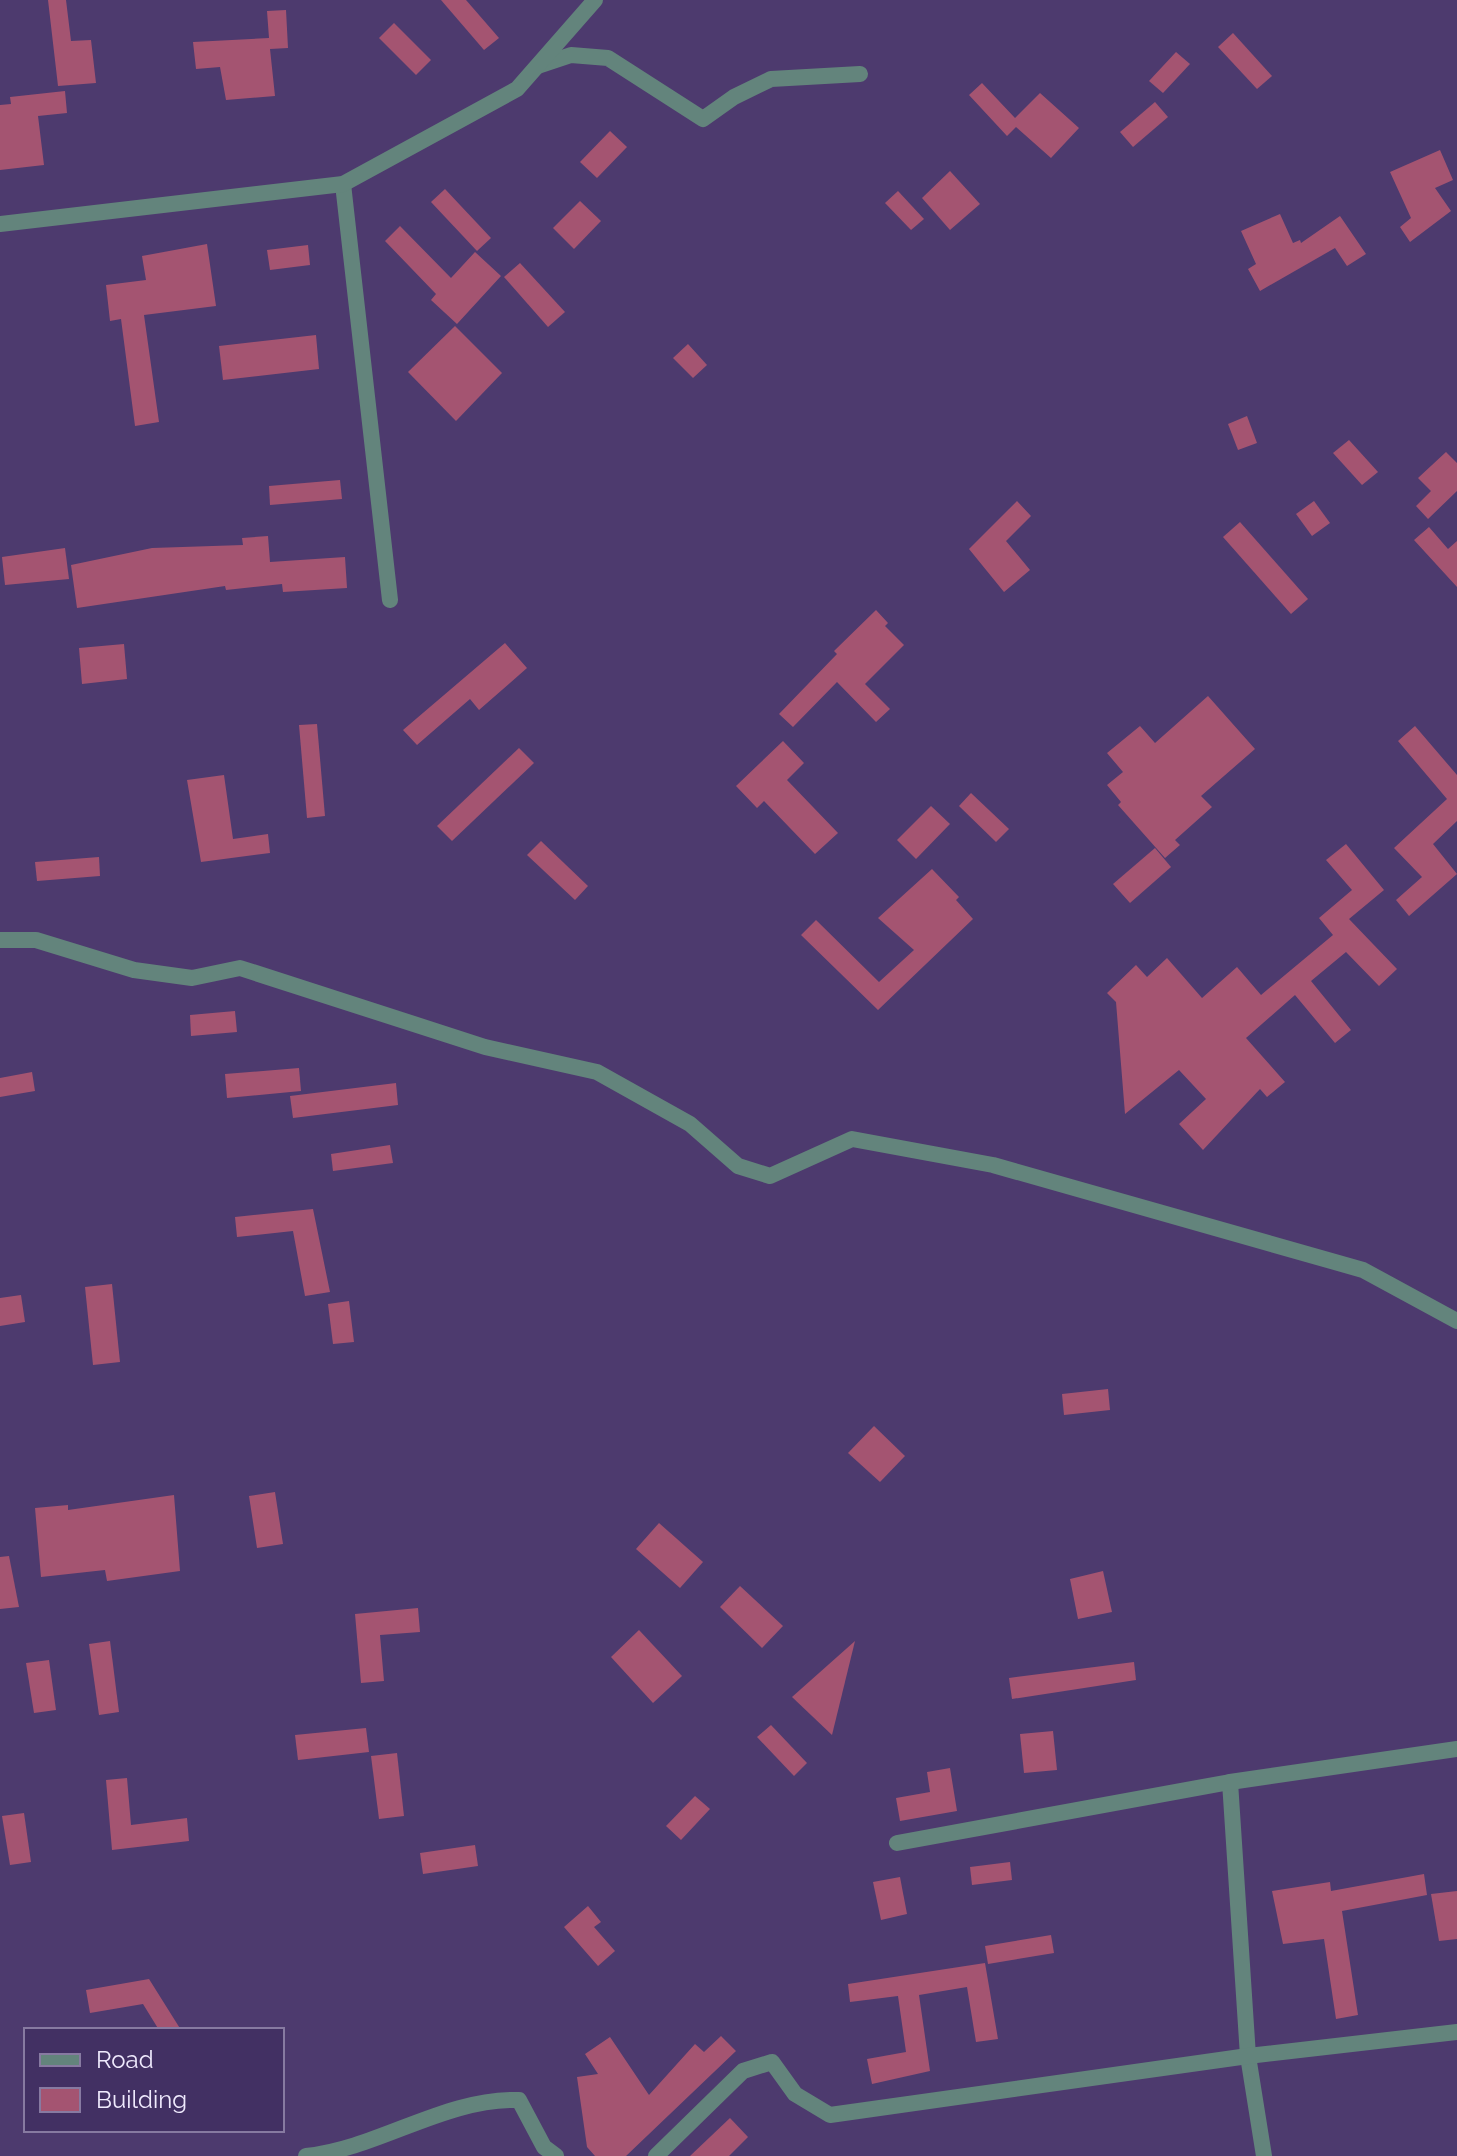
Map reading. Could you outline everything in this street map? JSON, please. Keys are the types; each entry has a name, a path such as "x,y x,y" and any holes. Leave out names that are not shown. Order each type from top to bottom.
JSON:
{"street":[{"path":"0,224 343,184 517,89 595,0"},
{"path":"537,67 571,55 608,58 703,119 734,97 771,79 860,74"},
{"path":"343,184 390,600"},
{"path":"0,940 36,940 134,970 192,978 240,968 485,1047 597,1072 690,1124 738,1166 770,1176 852,1139 993,1165 1363,1270 1457,1321"},
{"path":"897,1843 1230,1782 1457,1749"},
{"path":"1230,1782 1248,2056 1264,2156"},
{"path":"656,2156 743,2071 772,2062 795,2094 830,2115 1248,2056 1457,2032"},
{"path":"306,2156 378,2137 488,2100 519,2100 544,2147 556,2156"}],"building":[{"path":"48,0 66,0 71,41 91,40 96,83 58,86"},
{"path":"441,0 466,0 499,38 484,50"},
{"path":"286,10 288,48 270,49 275,96 226,100 220,67 196,69 193,42 269,38 267,11"},
{"path":"394,23 431,60 416,75 379,38"},
{"path":"1233,33 1272,76 1257,89 1218,47"},
{"path":"1176,52 1190,64 1163,93 1149,81"},
{"path":"982,83 1015,118 1040,93 1079,128 1051,158 1016,127 1007,136 969,95"},
{"path":"65,91 67,113 38,116 44,165 0,170 0,105 11,104 10,97"},
{"path":"1155,102 1168,117 1133,147 1120,132"},
{"path":"610,131 627,147 597,178 580,162"},
{"path":"1440,150 1453,180 1435,188 1451,211 1410,242 1400,227 1411,218 1390,172"},
{"path":"950,171 980,204 950,230 922,198"},
{"path":"445,189 491,238 477,251 431,202"},
{"path":"898,191 924,219 911,230 885,203"},
{"path":"580,201 601,221 574,249 553,228"},
{"path":"1280,214 1293,243 1300,240 1301,243 1340,216 1366,254 1347,266 1335,248 1260,291 1248,269 1256,264 1241,231"},
{"path":"400,226 451,278 475,252 501,276 457,324 431,300 436,294 385,241"},
{"path":"207,244 216,306 144,315 159,422 135,426 121,319 110,321 106,285 146,280 142,256"},
{"path":"308,245 310,265 270,270 267,250"},
{"path":"520,263 565,312 548,327 504,277"},
{"path":"455,326 502,373 456,421 408,372"},
{"path":"316,335 319,369 223,380 219,346"},
{"path":"688,344 707,365 693,378 673,358"},
{"path":"1247,416 1257,443 1238,450 1228,424"},
{"path":"1349,440 1378,472 1362,485 1333,453"},
{"path":"1446,452 1457,463 1457,491 1428,519 1416,506 1431,491 1418,478"},
{"path":"340,480 342,499 270,505 269,486"},
{"path":"1017,501 1031,516 1006,541 1030,570 1004,592 969,549"},
{"path":"1314,501 1330,523 1312,536 1296,514"},
{"path":"1240,522 1308,599 1291,614 1223,537"},
{"path":"1429,527 1448,549 1457,541 1457,587 1414,540"},
{"path":"268,536 270,562 345,557 347,588 283,592 282,584 226,590 225,586 77,608 71,565 152,548 243,545 242,538"},
{"path":"65,548 69,579 5,585 2,557"},
{"path":"876,610 888,623 885,626 904,645 865,684 890,709 876,722 837,682 793,727 779,714 837,654 834,651"},
{"path":"505,643 527,668 479,710 470,699 417,745 403,730"},
{"path":"124,644 127,679 82,684 79,648"},
{"path":"1208,696 1255,749 1201,796 1212,807 1175,840 1180,845 1165,858 1118,805 1121,802 1107,785 1123,772 1107,753 1140,726 1155,743"},
{"path":"317,724 325,816 307,818 299,725"},
{"path":"1415,726 1457,775 1457,821 1433,844 1457,874 1409,916 1396,900 1422,877 1394,848 1447,799 1398,741"},
{"path":"783,741 804,763 787,780 838,833 815,854 764,801 757,808 736,786"},
{"path":"519,748 534,763 452,841 437,826"},
{"path":"224,775 233,839 268,834 270,853 201,862 187,780"},
{"path":"971,793 1009,829 996,842 959,806"},
{"path":"931,806 950,824 916,859 897,840"},
{"path":"541,841 588,886 575,900 527,855"},
{"path":"1346,844 1384,890 1349,919 1397,969 1379,986 1346,952 1311,981 1351,1030 1335,1043 1295,995 1246,1038 1285,1082 1267,1097 1260,1089 1203,1150 1179,1124 1206,1099 1179,1070 1125,1114 1116,1002 1107,993 1136,965 1147,977 1167,958 1202,998 1237,967 1261,995 1333,935 1319,918 1352,890 1326,860"},
{"path":"1155,848 1171,867 1130,903 1113,884"},
{"path":"99,857 100,876 37,881 35,862"},
{"path":"932,869 959,897 956,900 973,919 878,1010 801,935 816,920 879,982 914,950 878,918"},
{"path":"235,1011 237,1032 191,1036 190,1015"},
{"path":"299,1068 301,1091 227,1098 225,1074"},
{"path":"32,1072 35,1091 0,1097 0,1078"},
{"path":"396,1083 398,1105 293,1118 290,1096"},
{"path":"390,1145 393,1163 333,1171 331,1154"},
{"path":"313,1209 330,1292 305,1296 293,1231 237,1237 235,1217"},
{"path":"112,1284 120,1362 93,1365 85,1287"},
{"path":"21,1295 25,1322 0,1326 0,1298"},
{"path":"349,1301 354,1342 333,1344 328,1304"},
{"path":"1108,1389 1110,1410 1064,1415 1062,1394"},
{"path":"874,1426 905,1456 880,1482 848,1453"},
{"path":"275,1492 283,1544 257,1548 249,1496"},
{"path":"174,1495 180,1571 107,1581 105,1570 41,1577 35,1508 68,1505 68,1510"},
{"path":"659,1523 703,1562 680,1588 636,1549"},
{"path":"9,1556 19,1607 0,1609 0,1557"},
{"path":"1103,1571 1112,1612 1078,1619 1070,1579"},
{"path":"740,1586 783,1626 762,1648 720,1607"},
{"path":"418,1608 420,1632 380,1635 384,1681 361,1683 355,1614"},
{"path":"639,1630 682,1676 653,1703 611,1657"},
{"path":"110,1641 119,1712 99,1715 89,1644"},
{"path":"855,1641 832,1735 792,1697"},
{"path":"49,1660 56,1710 34,1713 26,1663"},
{"path":"1134,1662 1136,1680 1012,1699 1009,1678"},
{"path":"771,1725 807,1763 794,1776 757,1737"},
{"path":"366,1728 369,1752 298,1760 295,1735"},
{"path":"1053,1731 1057,1770 1024,1773 1020,1734"},
{"path":"397,1753 404,1816 379,1819 371,1756"},
{"path":"950,1768 957,1811 900,1821 896,1798 930,1792 927,1772"},
{"path":"127,1778 131,1825 187,1818 189,1841 112,1850 106,1780"},
{"path":"695,1796 710,1809 681,1840 666,1826"},
{"path":"24,1813 31,1862 10,1865 2,1816"},
{"path":"475,1845 478,1866 423,1874 420,1853"},
{"path":"1010,1862 1012,1880 972,1885 970,1867"},
{"path":"1424,1874 1427,1895 1342,1911 1358,2015 1336,2019 1324,1939 1283,1944 1272,1891 1330,1882 1331,1891"},
{"path":"900,1877 907,1914 881,1920 873,1882"},
{"path":"1457,1891 1457,1939 1439,1941 1431,1894"},
{"path":"588,1906 601,1922 594,1927 615,1951 598,1966 564,1927"},
{"path":"1051,1935 1054,1953 988,1964 985,1946"},
{"path":"985,1963 998,2039 976,2042 967,1987 919,1995 930,2071 872,2084 867,2059 906,2052 898,1996 850,2002 848,1984"},
{"path":"149,1979 180,2028 158,2028 143,2004 90,2013 86,1990"},
{"path":"721,2036 736,2051 626,2156 595,2156 587,2147 577,2077 598,2074 585,2054 610,2037 649,2095 695,2044 704,2052"},
{"path":"730,2118 748,2137 729,2156 690,2156"}]}
